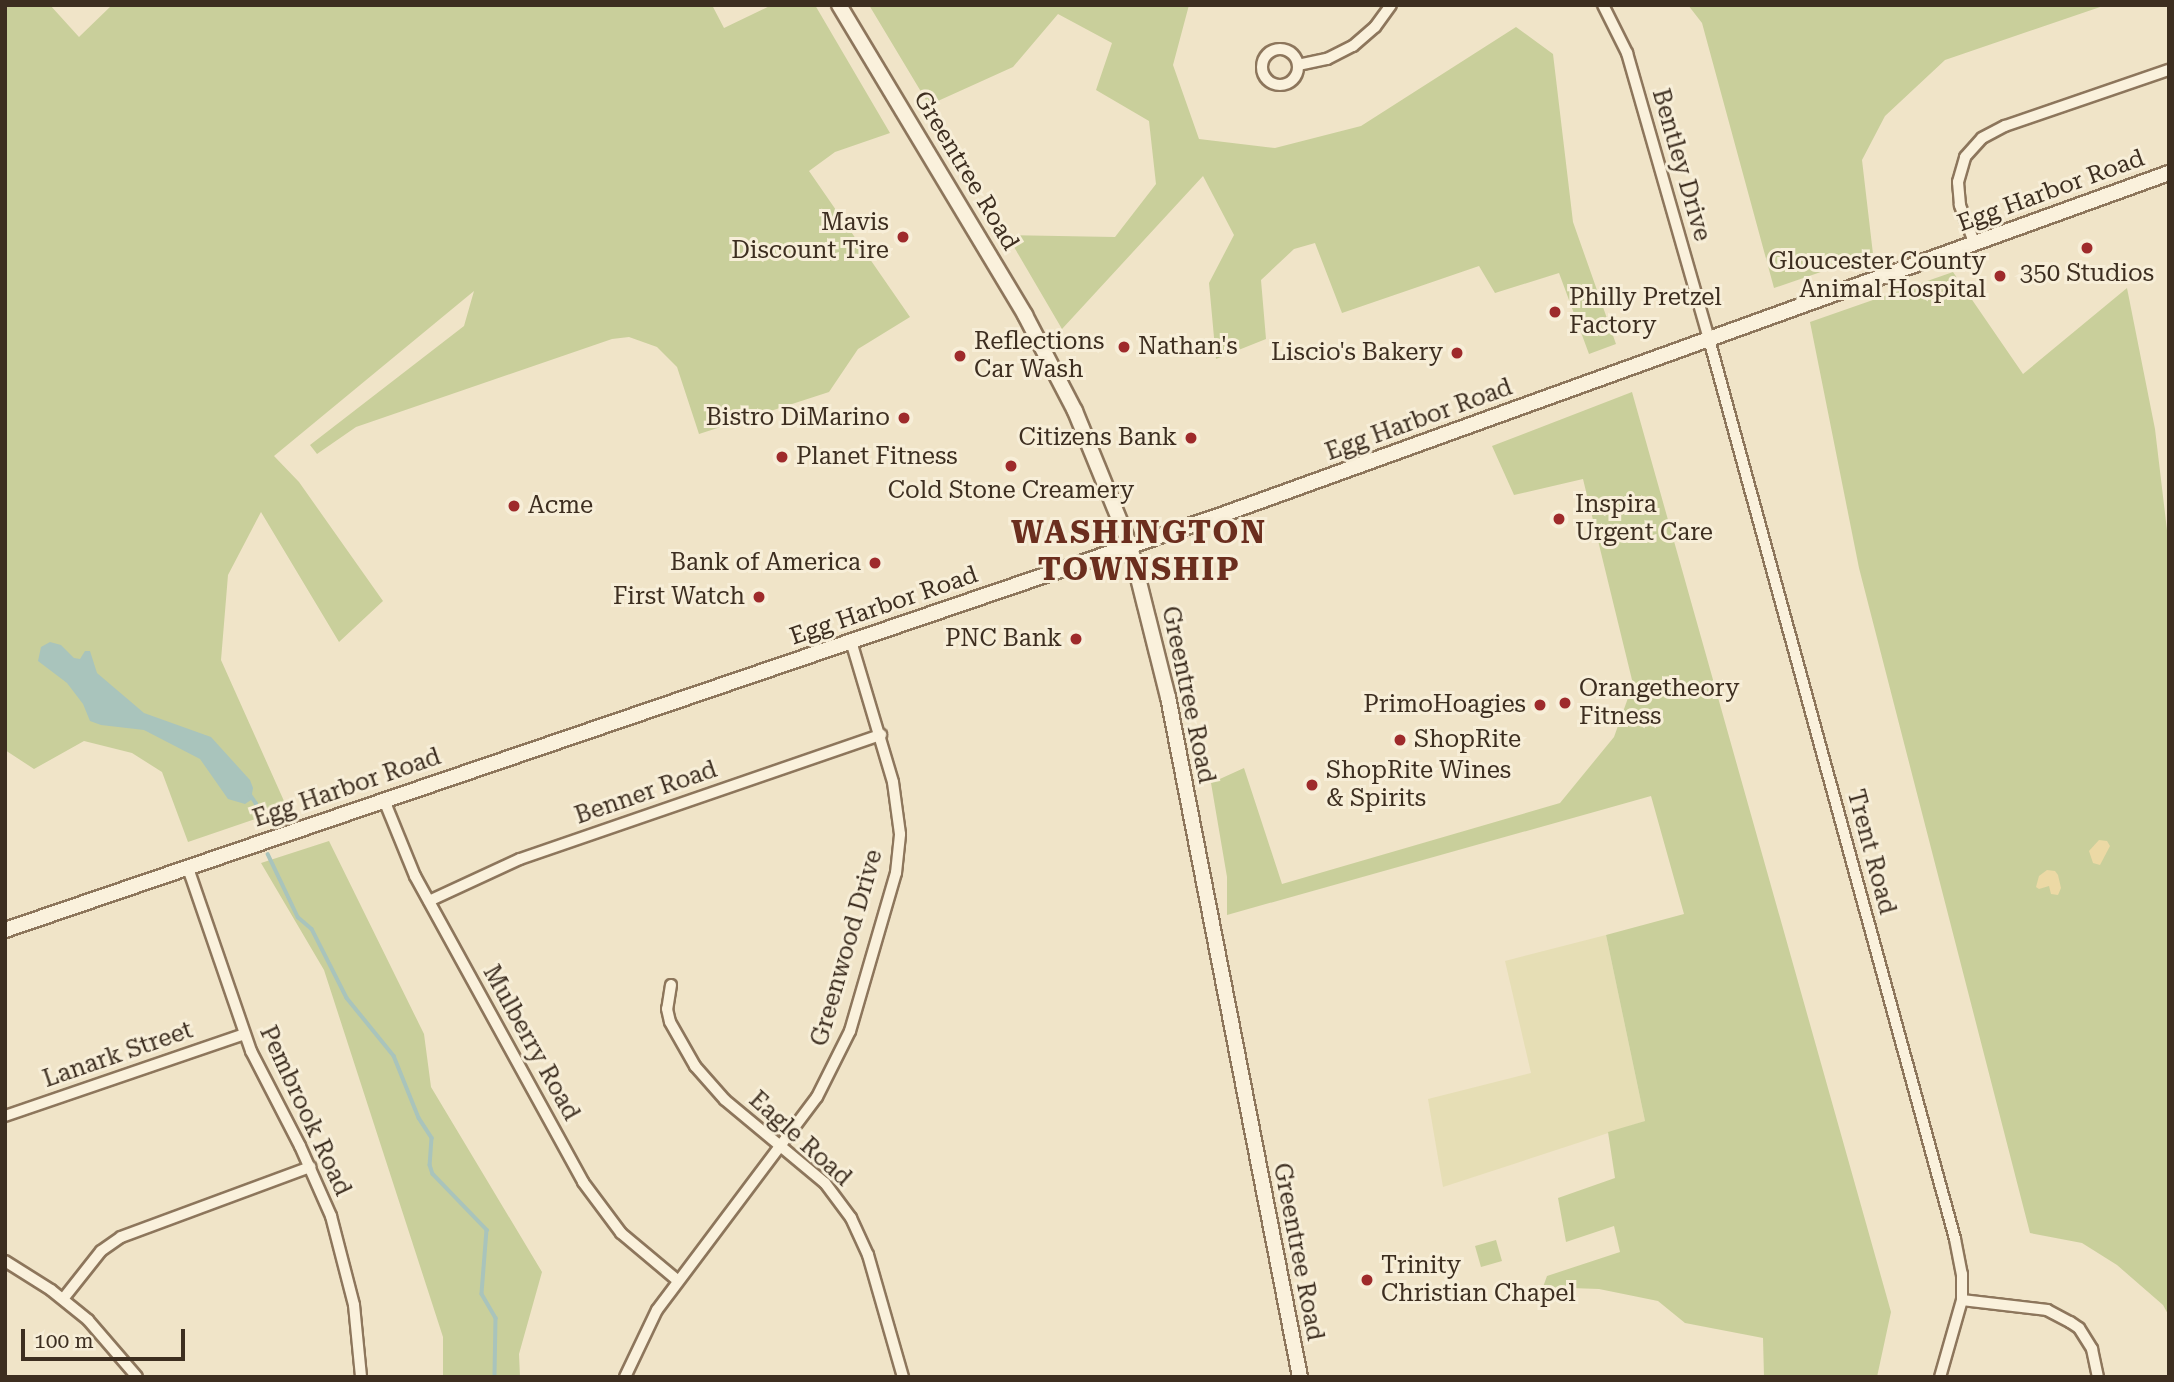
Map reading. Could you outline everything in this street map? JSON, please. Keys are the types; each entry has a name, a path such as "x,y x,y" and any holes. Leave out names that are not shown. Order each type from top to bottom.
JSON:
{"main road":[{"name":"Greentree Road","path":"839,5 1025,315 1075,411 1130,546 1168,697 1300,1377"},
{"name":"Egg Harbor Road","path":"5,930 1130,546 2169,173"}],"street":[{"path":"1298,65 1327,59 1353,46 1375,27 1391,5"},
{"name":"Bentley Drive","path":"1603,5 1627,53 1709,339"},
{"path":"1974,243 1960,205 1958,182 1965,157 1982,138 2006,126 2169,70"},
{"name":"Trent Road","path":"1709,339 1955,1239 1962,1274 1962,1300 1940,1377"},
{"name":"Greenwood Drive","path":"625,1377 653,1318 677,1280 823,1088 846,1041 896,873 899,820 881,736 851,641"},
{"name":"Benner Road","path":"429,901 520,859 881,736"},
{"name":"Mulberry Road","path":"384,800 403,848 429,901 583,1182 621,1233 677,1280"},
{"name":"Pembrook Road","path":"188,868 244,1034 310,1167 331,1216 347,1273 358,1331 361,1377"},
{"name":"Eagle Road","path":"671,985 667,1009 670,1022 695,1066 725,1100 825,1183 857,1230 873,1270 903,1377"},
{"name":"Lanark Street","path":"5,1116 244,1034"},
{"path":"63,1298 101,1251 121,1237 310,1167"},
{"path":"5,1261 63,1298 98,1330 138,1377"},
{"path":"1962,1300 2040,1309 2070,1322 2079,1328 2092,1349 2098,1377"}],"shaded area":[{"path":"1606,935 1645,1121 1443,1187 1428,1099 1531,1073 1505,961"}],"green space":[{"path":"5,5 50,5 79,37 112,5 712,5 724,28 772,5 815,5 890,133 835,152 809,171 910,317 858,349 829,392 699,434 677,367 657,347 629,337 612,339 356,427 317,454 310,445 464,326 474,291 274,456 299,482 383,601 339,642 261,512 228,575 221,660 284,801 290,807 188,842 162,772 132,753 84,741 34,769 5,750"},
{"path":"869,5 1189,5 1173,65 1199,139 1275,148 1361,126 1516,27 1553,54 1573,222 1616,344 1589,354 1559,273 1495,293 1479,266 1342,313 1315,243 1294,249 1261,280 1266,339 1216,359 1209,283 1234,235 1203,176 1062,329 1007,235 1115,237 1156,184 1149,121 1096,90 1112,43 1058,14 1013,67 929,105"},
{"path":"1688,5 2106,5 1945,60 1885,116 1862,160 1873,254 1774,288 1702,23"},
{"path":"1953,272 2023,374 2127,288 2155,429 2169,547 2169,1316 2163,1305 2117,1265 2082,1243 2030,1233 1859,568 1810,322"},
{"path":"1632,392 1891,1312 1877,1377 1764,1377 1763,1338 1685,1323 1658,1301 1599,1289 1543,1287 1547,1276 1620,1252 1614,1226 1566,1242 1558,1198 1615,1178 1608,1132 1645,1121 1606,935 1684,914 1651,796 1227,915 1227,877 1211,783 1244,768 1282,884 1560,803 1614,737 1633,684 1583,479 1514,495 1492,446"},
{"path":"329,841 424,1034 431,1087 542,1272 519,1354 520,1377 443,1377 443,1337 324,970 261,863"},
{"path":"1496,1240 1502,1261 1481,1267 1475,1246"}],"sand":[{"path":"2099,840 2107,841 2110,846 2100,865 2093,863 2089,851"},
{"path":"2047,870 2055,871 2058,875 2061,888 2058,895 2051,894 2049,886 2039,889 2036,887 2039,876"}],"water":[{"path":"50,642 61,645 74,658 80,659 85,651 90,651 97,673 144,713 211,737 250,780 253,788 251,800 245,804 228,799 200,759 144,730 101,725 90,721 83,704 67,683 38,661 41,647"}],"waterway":[{"path":"249,793 256,803 261,820"},
{"path":"268,854 298,917 312,929 347,998 394,1056 419,1118 432,1138 430,1165 433,1174 487,1230 482,1294 496,1318 495,1377"}],"place":[{"name":"Mavis Discount Tire","path":"903,237"},
{"name":"350 Studios","path":"2087,248"},
{"name":"Gloucester County Animal Hospital","path":"2000,276"},
{"name":"Philly Pretzel Factory","path":"1555,312"},
{"name":"Nathan's","path":"1124,347"},
{"name":"Liscio's Bakery","path":"1457,353"},
{"name":"Reflections Car Wash","path":"960,356"},
{"name":"Bistro DiMarino","path":"904,418"},
{"name":"Citizens Bank","path":"1191,438"},
{"name":"Planet Fitness","path":"782,457"},
{"name":"Cold Stone Creamery","path":"1011,466"},
{"name":"Acme","path":"514,506"},
{"name":"Inspira Urgent Care","path":"1559,519"},
{"name":"Bank of America","path":"875,563"},
{"name":"First Watch","path":"759,597"},
{"name":"PNC Bank","path":"1076,639"},
{"name":"Orangetheory Fitness","path":"1565,703"},
{"name":"PrimoHoagies","path":"1540,705"},
{"name":"ShopRite","path":"1400,740"},
{"name":"ShopRite Wines & Spirits","path":"1312,785"},
{"name":"Trinity Christian Chapel","path":"1367,1280"}],"district":[{"name":"WASHINGTON TOWNSHIP","path":"1139,552"}]}
